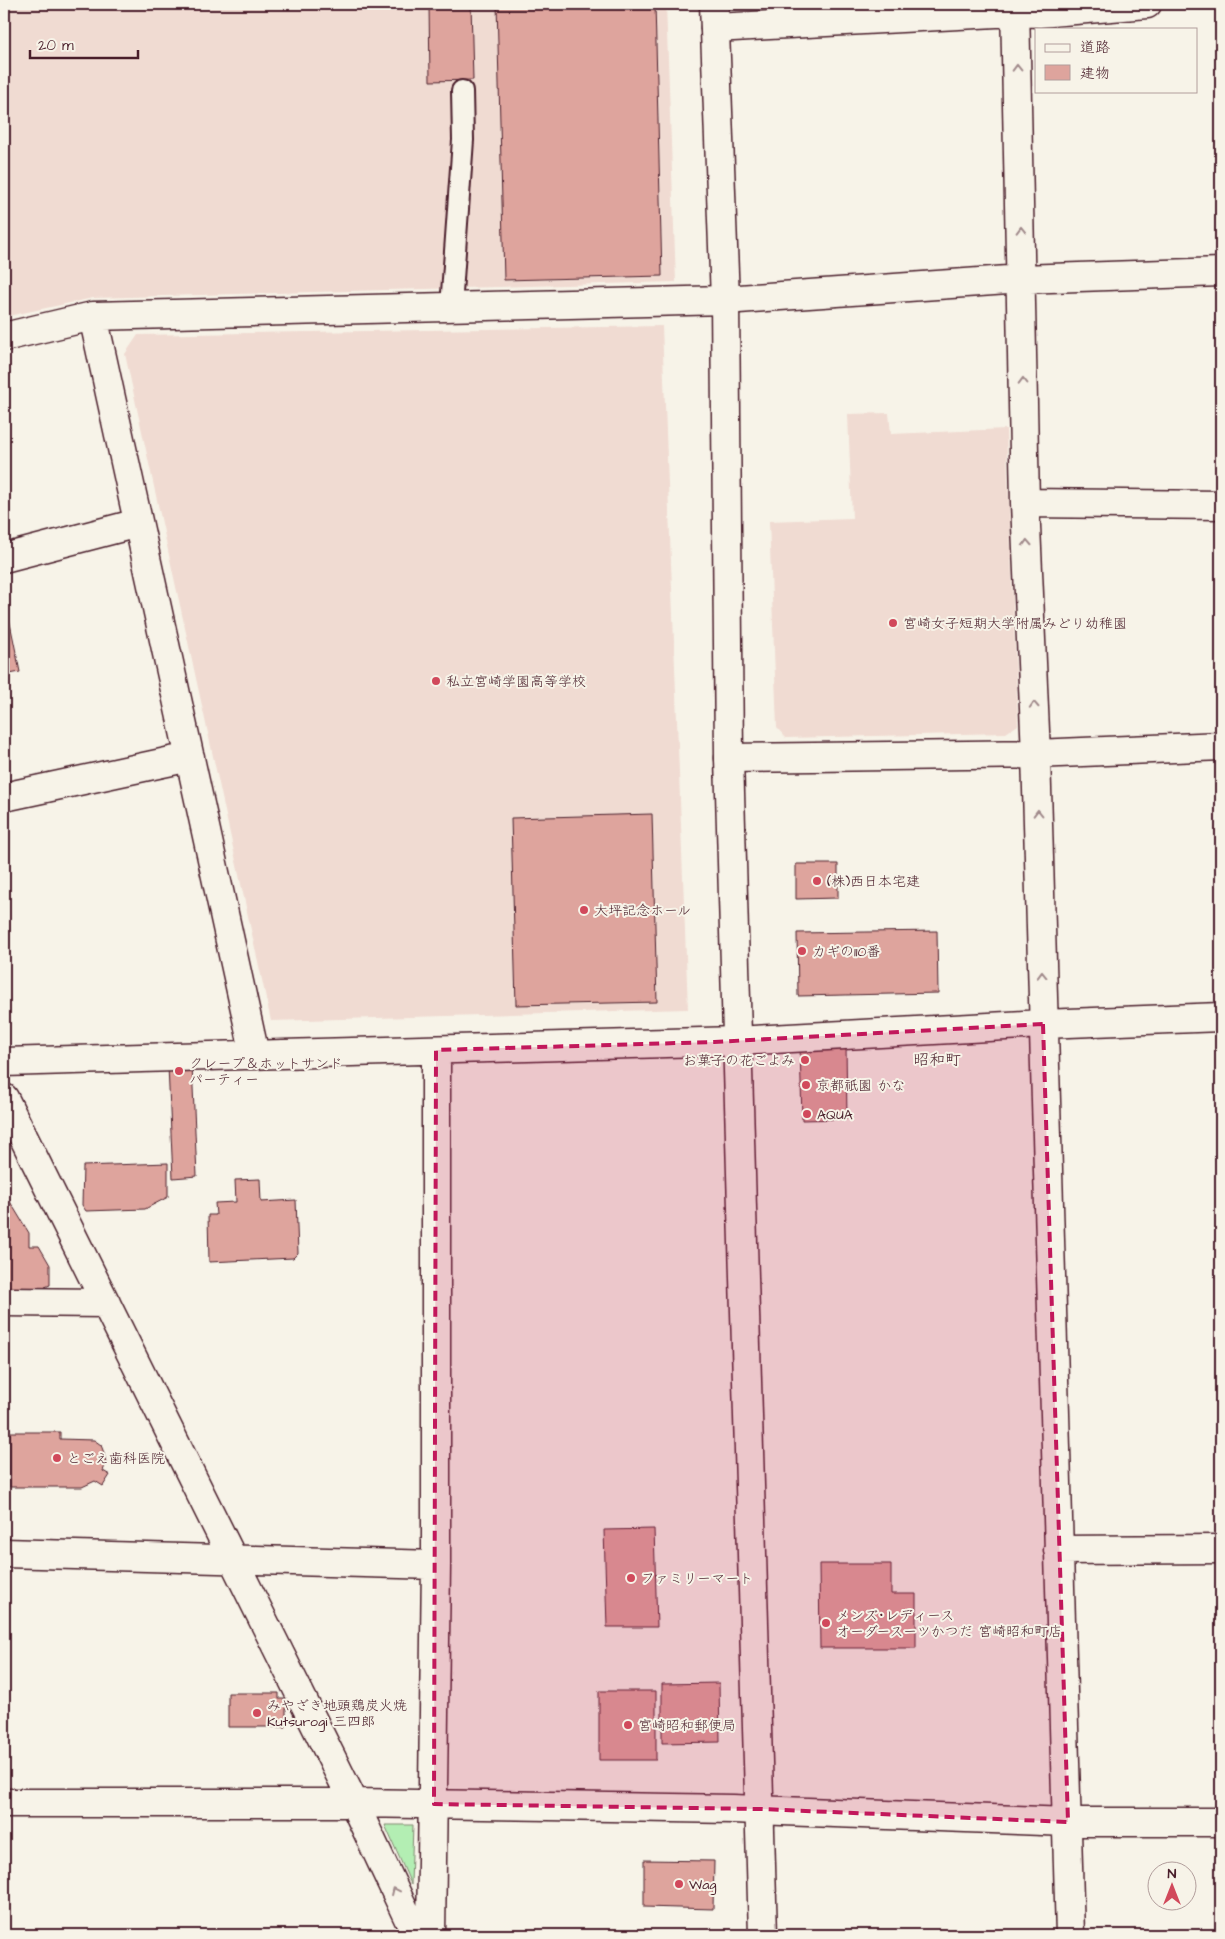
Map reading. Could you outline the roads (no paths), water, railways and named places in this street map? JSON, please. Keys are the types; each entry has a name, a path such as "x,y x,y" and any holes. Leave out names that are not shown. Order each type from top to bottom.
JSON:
{"street":[{"path":"763,1935 736,1041 729,758 725,300 714,16 1015,8 1039,13 1147,4"},
{"path":"1015,8 1022,279 1025,504 1036,754 1070,1935"},
{"path":"4,337 93,316 725,300 1022,279 1221,272"},
{"path":"93,316 255,1055"},
{"path":"1025,504 1221,505"},
{"path":"4,558 138,523"},
{"path":"729,758 1036,754 1221,746"},
{"path":"4,797 190,757"},
{"path":"4,1062 736,1041 1043,1024 1221,1018"},
{"path":"431,1935 436,1565 436,1050"},
{"path":"4,1098 354,1803 416,1935"},
{"path":"4,1302 106,1303"},
{"path":"1058,1550 1221,1549"},
{"path":"4,1553 436,1565"},
{"path":"4,1803 354,1803 760,1809 1068,1822 1221,1822"}],"lane":[{"path":"451,307 463,140 462,91"}],"place":[{"name":"宮崎女子短期大学附属みどり幼稚園","path":"893,623"},
{"name":"私立宮崎学園高等学校","path":"436,681"},
{"name":"(株)西日本宅建","path":"817,881"},
{"name":"大坪記念ホール","path":"584,910"},
{"name":"カギの110番","path":"802,951"},
{"name":"お菓子の花ごよみ","path":"805,1060"},
{"name":"クレープ＆ホットサンド パーティー","path":"179,1071"},
{"name":"京都祇園 かな","path":"806,1085"},
{"name":"AQUA","path":"807,1114"},
{"name":"とごえ歯科医院","path":"57,1458"},
{"name":"ファミリーマート","path":"631,1578"},
{"name":"メンズ･レディース オーダースーツかつだ 宮崎昭和町店","path":"826,1623"},
{"name":"みやざき地頭鶏炭火焼 Kutsurogi 三四郎","path":"257,1713"},
{"name":"宮崎昭和郵便局","path":"628,1725"},
{"name":"Wag","path":"679,1884"}],"district":[{"name":"昭和町","path":"937,1059"}]}
